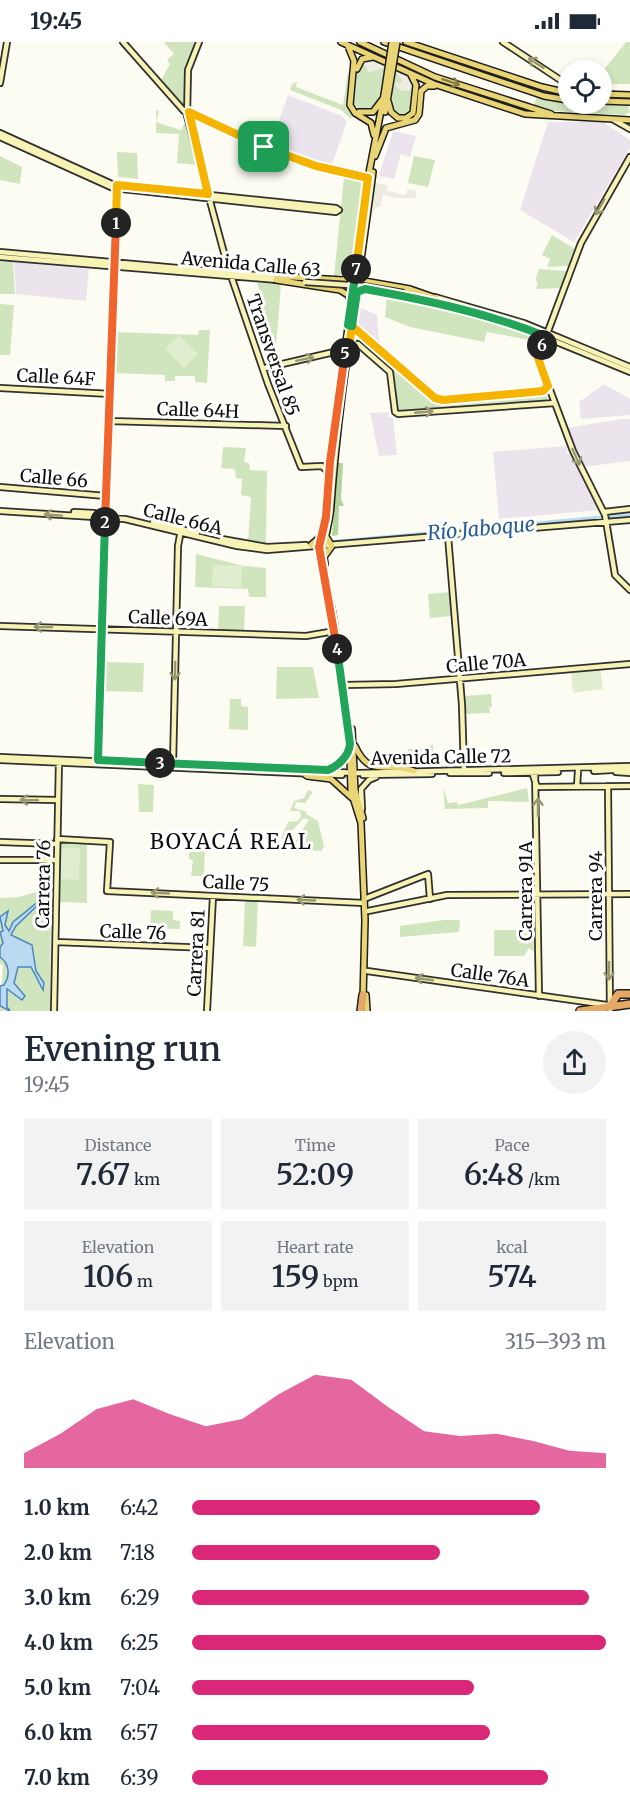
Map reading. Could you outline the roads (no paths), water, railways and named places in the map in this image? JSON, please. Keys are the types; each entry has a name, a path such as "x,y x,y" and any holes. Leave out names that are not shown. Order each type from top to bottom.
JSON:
{"highway":[{"path":"610,1008 616,995 630,994"},
{"path":"363,995 364,1011"},
{"path":"580,1011 630,1004"}],"main road":[{"path":"360,42 430,75 544,113 630,119"},
{"path":"384,42 544,96 558,98"},
{"path":"350,326 357,292 368,178 386,97 392,42"},
{"path":"364,1011 368,913 365,900 361,823 353,799 349,724 321,547 325,534 348,347 351,302 358,273 375,156 398,42"},
{"path":"406,42 558,91"},
{"path":"343,43 384,59 441,87 532,116 630,119"},
{"path":"343,43 352,52 354,61 350,105 355,113 373,126 373,148"},
{"path":"384,59 370,56 360,61 352,101 357,111 369,114 377,109 386,97"},
{"path":"386,97 391,112 398,118 410,116 415,110 415,81 400,67"},
{"path":"375,156 386,128 411,122 417,117 423,89 428,86 441,87"},
{"path":"612,94 630,95"},
{"path":"612,101 630,102"},
{"path":"276,278 343,280 358,273"},
{"path":"358,273 364,281 410,289 436,298"},
{"path":"276,278 340,290 348,295 351,302"},
{"path":"357,292 365,289 421,298"},
{"path":"322,557 332,546 325,534 329,472 348,347"},
{"path":"325,534 310,546 322,557 336,614 354,744 351,774 363,819 365,900 363,995"},
{"path":"354,744 361,758 371,767 414,772"},
{"path":"328,770 338,764 349,750"},
{"path":"302,772 307,776 331,779 353,799"}],"street":[{"path":"0,83 7,42"},
{"path":"123,42 187,112 304,163 368,178"},
{"path":"187,112 188,70 200,42"},
{"path":"503,42 558,78"},
{"name":"Transversal 85","path":"187,112 231,274 285,426"},
{"path":"612,119 630,129"},
{"path":"0,135 117,187 336,208 339,210 332,212 210,196"},
{"path":"630,157 581,243 538,358 573,451 606,517 615,575 630,590"},
{"path":"98,762 117,187"},
{"name":"Avenida Calle 63","path":"0,252 114,264"},
{"name":"Avenida Calle 63","path":"0,256 364,284 436,298 500,315 630,367"},
{"name":"Avenida Calle 63","path":"404,292 546,334 630,372"},
{"name":"Transversal 85","path":"242,305 259,357 301,466"},
{"path":"482,315 500,315"},
{"path":"350,326 436,398 452,399 543,391 548,386"},
{"path":"259,357 265,368 358,344 390,372 396,414 555,403"},
{"name":"Calle 64F","path":"0,388 111,394"},
{"path":"524,393 529,397 526,404"},
{"path":"452,399 449,405 452,410"},
{"name":"Calle 64H","path":"110,421 285,426"},
{"path":"301,466 330,462"},
{"path":"301,466 322,466 329,472"},
{"name":"Calle 66","path":"0,487 106,496"},
{"name":"Calle 66A","path":"0,511 105,516 259,549 321,547 448,536 606,517 630,509"},
{"name":"Calle 66A","path":"606,517 630,520"},
{"path":"173,765 179,549 183,531"},
{"path":"448,536 460,679 464,772"},
{"name":"Calle 69A","path":"0,626 306,636 335,631"},
{"name":"Calle 70A","path":"345,685 460,679 630,664"},
{"name":"Avenida Calle 72","path":"0,758 59,760"},
{"name":"Avenida Calle 72","path":"0,758 328,770 351,774"},
{"name":"Carrera 76","path":"54,1011 59,760"},
{"name":"Avenida Calle 72","path":"173,765 351,774 609,769"},
{"path":"609,769 630,768"},
{"path":"609,769 630,768"},
{"name":"Avenida Calle 72","path":"534,771 609,769"},
{"name":"Carrera 91A","path":"534,771 537,787 537,996"},
{"path":"578,771 578,786"},
{"path":"363,819 361,793 369,780 414,772"},
{"name":"Carrera 94","path":"608,786 610,1008"},
{"path":"537,787 630,786"},
{"path":"0,799 58,800"},
{"path":"0,843 57,842"},
{"name":"Calle 75","path":"57,842 110,842 107,891 365,900"},
{"path":"0,860 56,860"},
{"path":"365,900 428,874 430,898"},
{"path":"368,913 436,897 630,894"},
{"name":"Carrera 81","path":"207,1011 213,896"},
{"name":"Calle 76","path":"56,942 210,948"},
{"name":"Calle 76A","path":"366,971 610,1008"}],"water":[{"path":"39,901 40,903 16,926 11,935 32,945 36,971 44,983 43,990 31,967 18,967 14,983 25,996 22,1000 7,989 7,1007 10,1011 0,1006 0,986 4,985 8,974 6,963 0,957 0,947 3,943 0,932 3,931 0,917 8,911 5,925 9,931 13,922"}],"waterway":[{"name":"Río Jaboque","path":"333,542 630,515"}],"district":[{"name":"BOYACÁ REAL","path":"231,841"}]}
